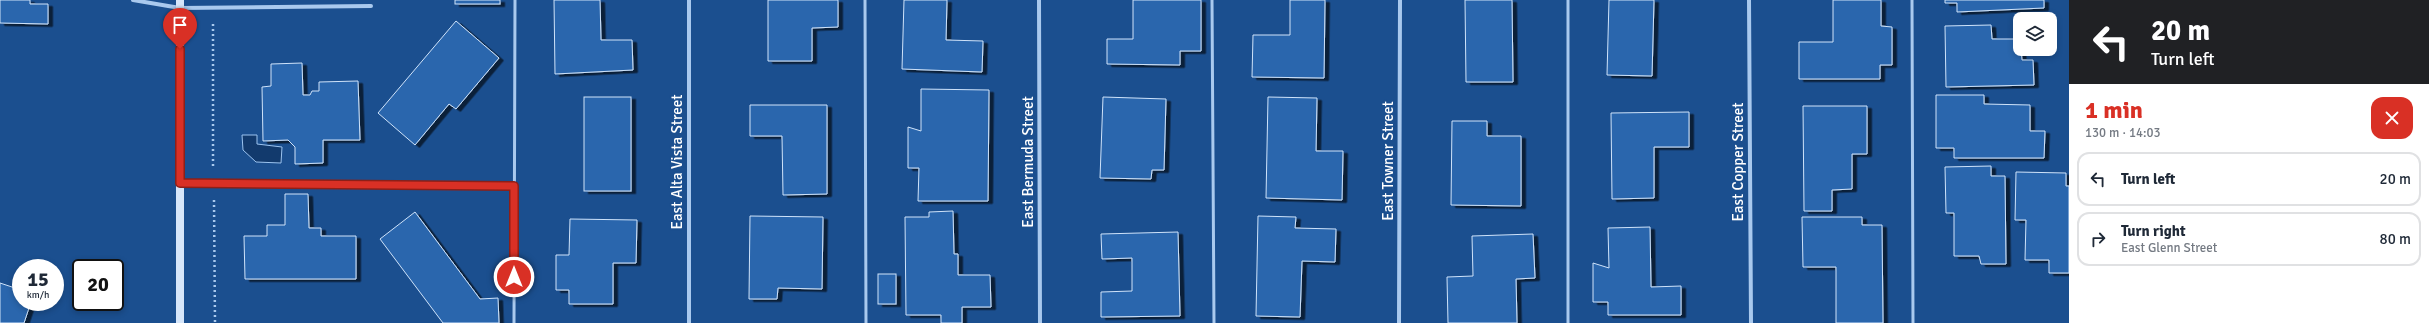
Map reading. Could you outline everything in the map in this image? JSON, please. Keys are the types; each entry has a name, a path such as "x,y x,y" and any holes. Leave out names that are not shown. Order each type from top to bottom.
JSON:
{"street":[{"path":"133,0 180,4 371,6"},
{"name":"East Alta Vista Street","path":"689,0 689,323"},
{"name":"East Bermuda Street","path":"1039,0 1040,323"},
{"name":"East Towner Street","path":"1400,0 1400,323"},
{"name":"East Copper Street","path":"1748,0 1751,323"},
{"path":"180,4 180,323"}],"lane":[{"path":"514,0 514,323"},
{"path":"864,0 866,323"},
{"path":"1212,0 1214,323"},
{"path":"1568,0 1568,323"},
{"path":"1912,0 1913,323"},
{"path":"180,183 514,186"}],"water":[{"path":"242,135 257,135 257,144 282,147 281,163 256,162 243,150"}],"building":[{"path":"0,0 30,0 30,4 48,4 48,24 0,23"},
{"path":"455,0 500,0 500,4 455,4"},
{"path":"554,0 600,0 601,40 632,40 633,70 555,74"},
{"path":"768,0 838,0 838,27 812,28 812,61 768,61"},
{"path":"904,0 947,0 946,40 983,41 982,72 902,69"},
{"path":"1133,0 1201,0 1201,51 1180,51 1180,65 1107,64 1107,39 1133,39"},
{"path":"1290,0 1325,0 1324,78 1252,77 1253,35 1290,35"},
{"path":"1465,0 1512,0 1513,82 1466,82"},
{"path":"1609,0 1654,0 1652,76 1607,75"},
{"path":"1833,0 1881,0 1881,26 1892,27 1892,65 1880,65 1880,79 1799,79 1799,42 1833,42"},
{"path":"1945,0 2044,0 2044,8 1957,12 1957,3 1945,3"},
{"path":"456,21 499,58 456,109 449,104 415,145 378,113"},
{"path":"1991,25 1992,39 2013,39 2013,56 2022,56 2022,60 2033,60 2034,85 1946,87 1945,26"},
{"path":"302,63 303,95 310,95 312,91 319,91 319,82 358,81 360,140 323,140 323,163 295,164 295,147 288,140 263,141 262,87 271,86 271,64"},
{"path":"921,89 989,90 988,201 918,201 919,168 908,168 908,127 921,131"},
{"path":"1936,95 1984,95 1984,104 2030,105 2030,131 2045,131 2044,158 1954,158 1954,148 1936,148"},
{"path":"584,97 631,97 631,191 584,191"},
{"path":"1103,97 1166,99 1164,170 1152,170 1151,179 1100,178"},
{"path":"1268,97 1317,98 1316,151 1343,151 1342,200 1266,198"},
{"path":"750,105 827,105 827,194 783,195 782,136 750,136"},
{"path":"1803,106 1867,106 1867,154 1852,154 1852,189 1832,190 1832,211 1804,211"},
{"path":"1689,112 1689,147 1654,147 1654,198 1612,199 1611,113"},
{"path":"1452,121 1487,121 1487,136 1521,136 1521,206 1451,205"},
{"path":"1991,166 1991,176 2005,176 2006,264 1981,264 1979,256 1954,256 1954,213 1946,213 1945,167"},
{"path":"2016,172 2066,173 2066,186 2069,186 2069,273 2049,273 2049,260 2025,260 2026,220 2015,220"},
{"path":"285,194 308,194 309,228 321,228 321,236 356,236 356,279 245,279 244,236 267,236 267,225 285,225"},
{"path":"953,211 954,254 958,254 958,275 990,275 991,307 962,307 962,323 941,323 941,315 906,315 905,217 929,217 929,212"},
{"path":"415,212 480,299 498,298 499,323 443,323 380,239"},
{"path":"750,216 823,217 822,289 778,288 777,299 749,299"},
{"path":"1258,216 1296,217 1295,228 1336,229 1335,262 1302,261 1300,317 1256,316"},
{"path":"1802,217 1862,217 1862,225 1882,225 1883,323 1836,323 1836,267 1803,267"},
{"path":"570,219 637,220 636,263 613,263 613,304 569,304 569,290 556,290 556,255 569,255"},
{"path":"1650,227 1651,287 1681,286 1681,315 1608,315 1608,302 1593,302 1593,263 1609,268 1608,228"},
{"path":"1178,232 1180,316 1101,317 1101,292 1132,291 1132,258 1102,259 1101,234"},
{"path":"1533,234 1535,278 1516,279 1517,323 1448,323 1447,277 1473,276 1472,236"},
{"path":"878,274 896,274 896,304 878,304"},
{"path":"0,283 12,287 12,311 28,311 24,323 0,323"}],"route":[{"path":"180,49 180,183 514,186 514,277"}]}
